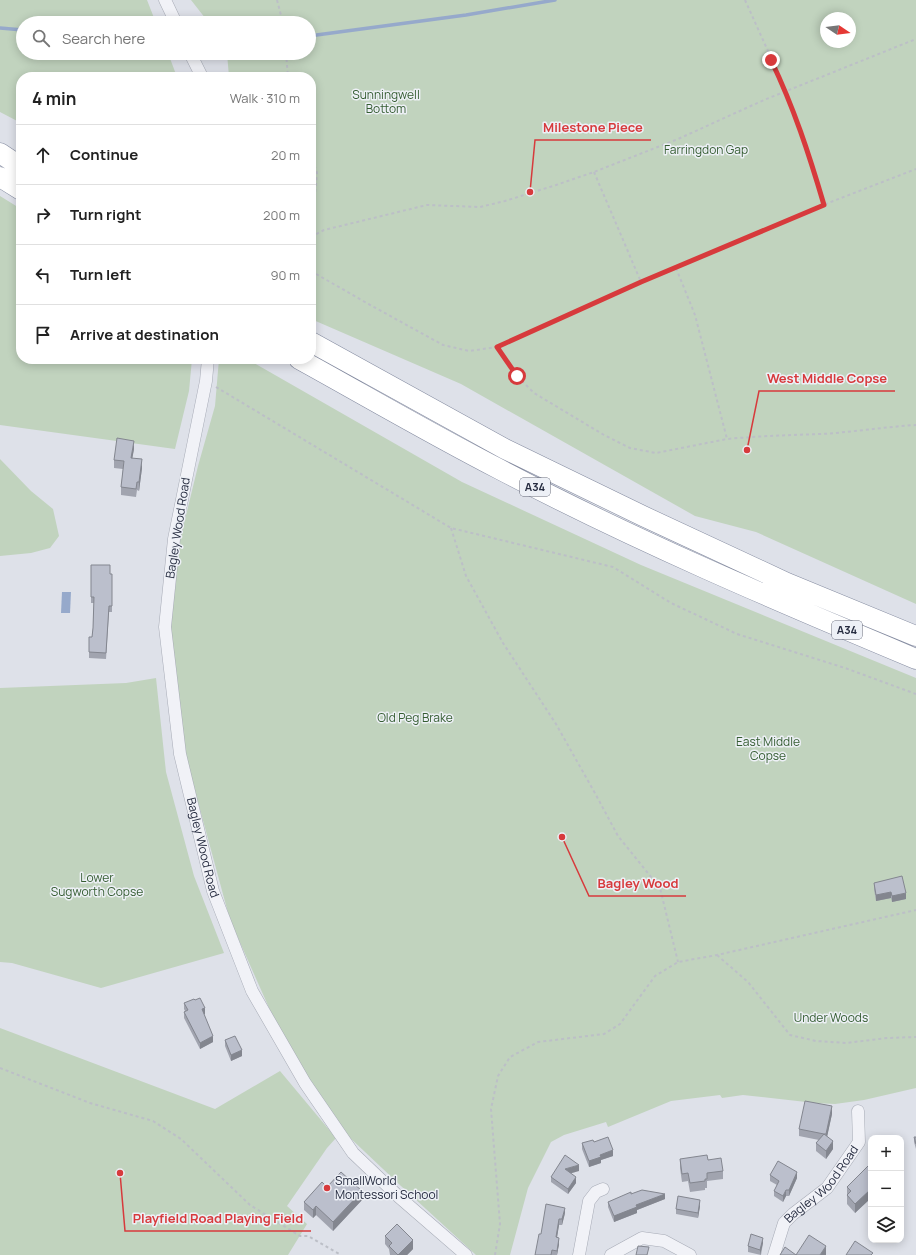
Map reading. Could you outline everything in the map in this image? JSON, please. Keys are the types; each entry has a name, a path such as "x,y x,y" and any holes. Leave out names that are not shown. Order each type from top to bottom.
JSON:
{"highway":[{"path":"0,153 16,164"},
{"path":"0,177 16,187"},
{"name":"A34","path":"316,345 505,449 643,516 787,583 916,636"},
{"name":"A34","path":"308,364 498,469 605,521 777,601 916,659"}],"street":[{"path":"165,0 173,16"},
{"path":"194,60 200,72"},
{"name":"Bagley Wood Road","path":"207,364 206,381 174,539 165,627 180,754 213,891 252,991 305,1083 353,1153 399,1197 466,1255"},
{"name":"Bagley Wood Road","path":"774,1255 784,1223 826,1188 859,1142 858,1111"},
{"path":"579,1255 589,1201 598,1189"},
{"path":"611,1255 642,1238 664,1241 690,1255"}],"path":[{"path":"277,0 281,16"},
{"path":"745,0 786,91 807,146 824,205"},
{"path":"316,234 324,230 427,205 480,207 505,201 594,172 678,139 786,91 916,38"},
{"path":"287,60 288,72"},
{"path":"316,169 316,183"},
{"path":"316,274 443,345 469,352 497,347 641,282 824,205 916,169"},
{"path":"594,172 641,282"},
{"path":"676,268 696,315 727,439"},
{"path":"497,347 517,376 534,393 604,435 630,448 656,453 727,439 779,435 823,434 916,425"},
{"path":"206,381 451,528 613,567 671,603 737,634 845,668 916,694"},
{"path":"451,528 466,576 503,643 556,724 618,836 660,888 678,962"},
{"path":"495,1255 500,1224 491,1109 498,1076 510,1058 538,1042 604,1034 620,1024 655,976 678,962 717,956 916,910"},
{"path":"717,956 748,982 790,1035 816,1041 846,1043 887,1038 916,1037"},
{"path":"0,1068 90,1103 153,1120 181,1139 250,1205 300,1236 308,1236 341,1255"}],"green space":[{"path":"0,0 147,0 153,16 16,16 16,60 171,60 175,72 16,72 16,120 0,112"},
{"path":"191,0 916,0 916,604 756,532 695,516 461,384 316,321 316,72 229,72 228,60 316,60 316,16 204,16"},
{"path":"0,196 16,206 16,364 192,364 189,391 175,449 0,425"},
{"name":"Old Peg Brake","path":"219,364 256,364 462,482 641,565 916,678 916,1088 864,1100 835,1104 743,1095 722,1098 720,1095 671,1101 608,1127 606,1122 564,1135 551,1142 528,1188 510,1255 476,1255 346,1134 282,1037 230,920 185,754 170,625 180,540 198,466 215,406"},
{"path":"0,459 31,491 53,509 59,536 50,548 31,553 0,556"},
{"name":"Lower Sugworth Copse","path":"156,678 166,772 194,876 224,953 101,988 12,963 0,962 0,688 126,683"},
{"path":"0,1028 215,1109 280,1071 336,1138 327,1148 287,1206 307,1224 288,1255 0,1255"}],"water":[{"path":"62,592 71,592 70,613 61,613"}],"building":[{"path":"117,438 134,441 131,458 142,459 139,482 137,482 136,489 121,487 124,461 114,460"},
{"path":"91,565 110,565 110,574 112,574 112,606 109,606 106,653 89,652 89,637 92,637 93,628 94,597 91,597"},
{"path":"902,876 906,893 892,896 891,892 876,895 874,883"},
{"path":"200,998 205,1008 202,1009 213,1036 200,1043 184,1012 188,1010 184,1003"},
{"path":"235,1036 242,1050 231,1055 225,1040"},
{"path":"805,1101 832,1106 826,1134 799,1129"},
{"path":"824,1134 833,1141 826,1151 816,1143"},
{"path":"608,1137 613,1150 600,1155 601,1157 589,1161 582,1143 593,1140 594,1142"},
{"path":"565,1155 579,1165 565,1169 576,1177 568,1189 551,1177"},
{"path":"707,1155 708,1160 721,1158 723,1171 707,1173 707,1179 705,1179 705,1181 690,1183 688,1173 682,1174 680,1159"},
{"path":"778,1161 797,1172 789,1190 786,1190 783,1196 774,1191 779,1181 770,1175"},
{"path":"868,1166 868,1192 855,1204 847,1195 851,1191 847,1187"},
{"path":"341,1172 362,1191 333,1222 316,1206 313,1210 304,1202 322,1182 327,1187"},
{"path":"642,1190 665,1194 636,1205 637,1207 614,1216 608,1202 631,1192 631,1194"},
{"path":"678,1196 700,1200 698,1213 676,1209"},
{"path":"546,1204 565,1208 562,1219 559,1219 556,1237 559,1238 557,1251 552,1250 551,1255 535,1255 539,1234 541,1234"},
{"path":"397,1224 413,1240 398,1255 389,1246 392,1243 385,1236"},
{"path":"751,1234 763,1238 760,1250 748,1246"},
{"path":"809,1235 826,1246 820,1255 796,1255"},
{"path":"855,1241 873,1253 871,1255 846,1255"},
{"path":"638,1246 649,1247 647,1255 636,1255"},
{"path":"785,1247 796,1255 780,1255"}],"waterway":[{"path":"316,35 466,15 555,0"},
{"path":"0,28 16,29"}],"place":[{"name":"Milestone Piece","path":"530,192"},
{"name":"West Middle Copse","path":"747,450"},
{"name":"Bagley Wood","path":"562,837"},
{"name":"Playfield Road Playing Field","path":"120,1173"},
{"name":"SmallWorld Montessori School","path":"327,1188"}],"route":[{"path":"517,376 497,347 641,282 824,205 807,146 786,91 771,60"}],"park label":[{"name":"Sunningwell Bottom","path":"386,102"},
{"name":"Farringdon Gap","path":"706,150"},
{"name":"East Middle Copse","path":"768,749"},
{"name":"Under Woods","path":"831,1018"}]}
